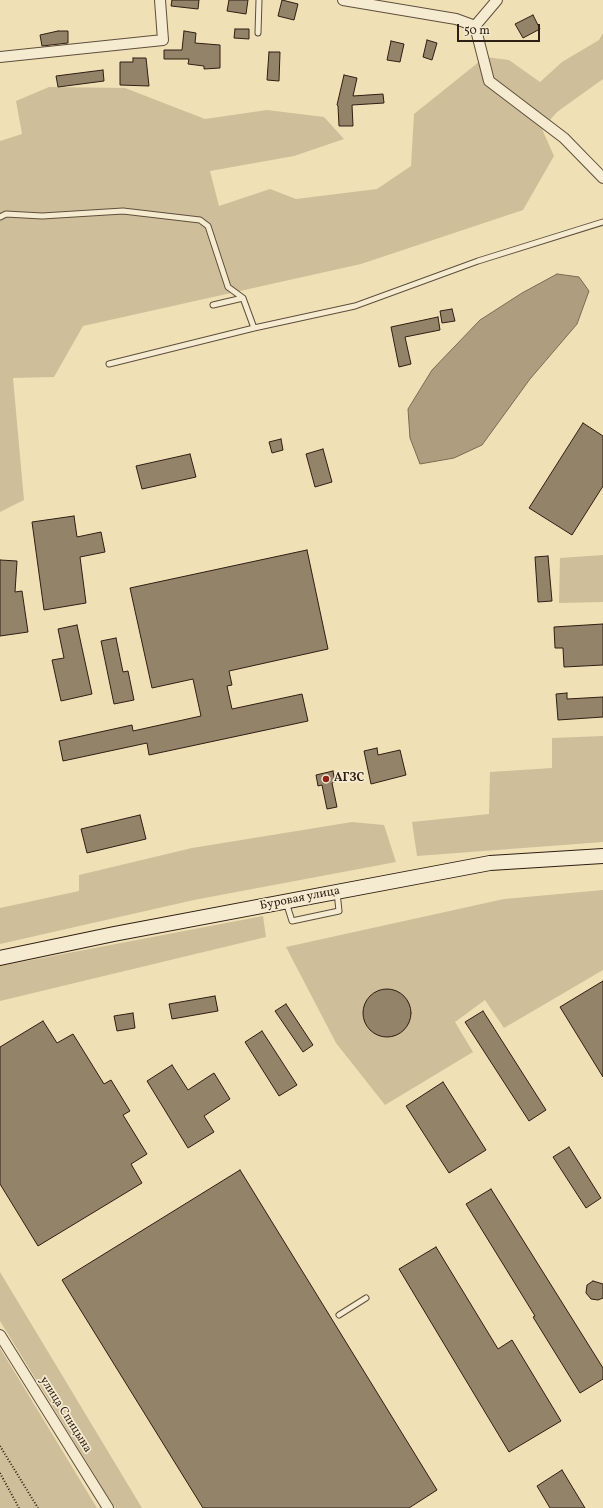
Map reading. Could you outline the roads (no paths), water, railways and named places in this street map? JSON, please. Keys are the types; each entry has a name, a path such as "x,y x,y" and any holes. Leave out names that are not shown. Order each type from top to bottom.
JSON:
{"main road":[{"name":"Буровая улица","path":"0,958 114,934 490,863 603,856"}],"street":[{"path":"0,57 163,40 160,0"},
{"path":"343,0 456,18 475,26"},
{"path":"475,26 497,0"},
{"path":"475,26 489,81 564,138 603,178"},
{"name":"улица Спицына","path":"0,1335 108,1508"}],"lane":[{"path":"258,33 259,0"},
{"path":"0,217 6,214 42,216 123,211 200,220 208,226 228,287 243,298 254,328"},
{"path":"109,364 254,328 355,306 478,261 603,222"},
{"path":"213,305 243,298"},
{"path":"285,902 292,922 339,911 337,892"},
{"path":"339,1315 366,1298"}],"place":[{"name":"АГЗС","path":"326,779"}]}
